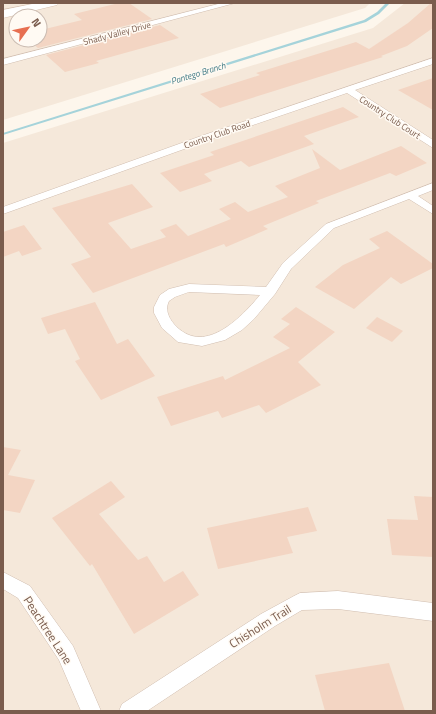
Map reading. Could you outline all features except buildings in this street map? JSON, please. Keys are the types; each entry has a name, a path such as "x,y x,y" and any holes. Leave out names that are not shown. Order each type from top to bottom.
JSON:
{"main road":[{"path":"3,14 53,3"}],"street":[{"name":"Shady Valley Drive","path":"3,62 231,3"},
{"name":"Country Club Road","path":"3,211 208,137 433,61"},
{"name":"Country Club Court","path":"348,90 433,144"},
{"path":"270,291 189,288 169,294 162,301 160,310 165,324 186,340 202,342 223,336 237,328 270,291 286,266 330,226 411,196 433,186"},
{"path":"411,196 433,211"},
{"name":"Peachtree Lane","path":"3,580 24,592 58,641 66,653 91,711"},
{"name":"Chisholm Trail","path":"129,711 268,620 300,602 338,600 433,612"}],"shaded area":[{"path":"3,3 370,3 365,8 3,120"},
{"path":"405,3 433,3 433,711 3,711 3,143 373,28"}],"waterway":[{"name":"Pantego Branch","path":"3,134 365,21 378,13 388,3"}]}
